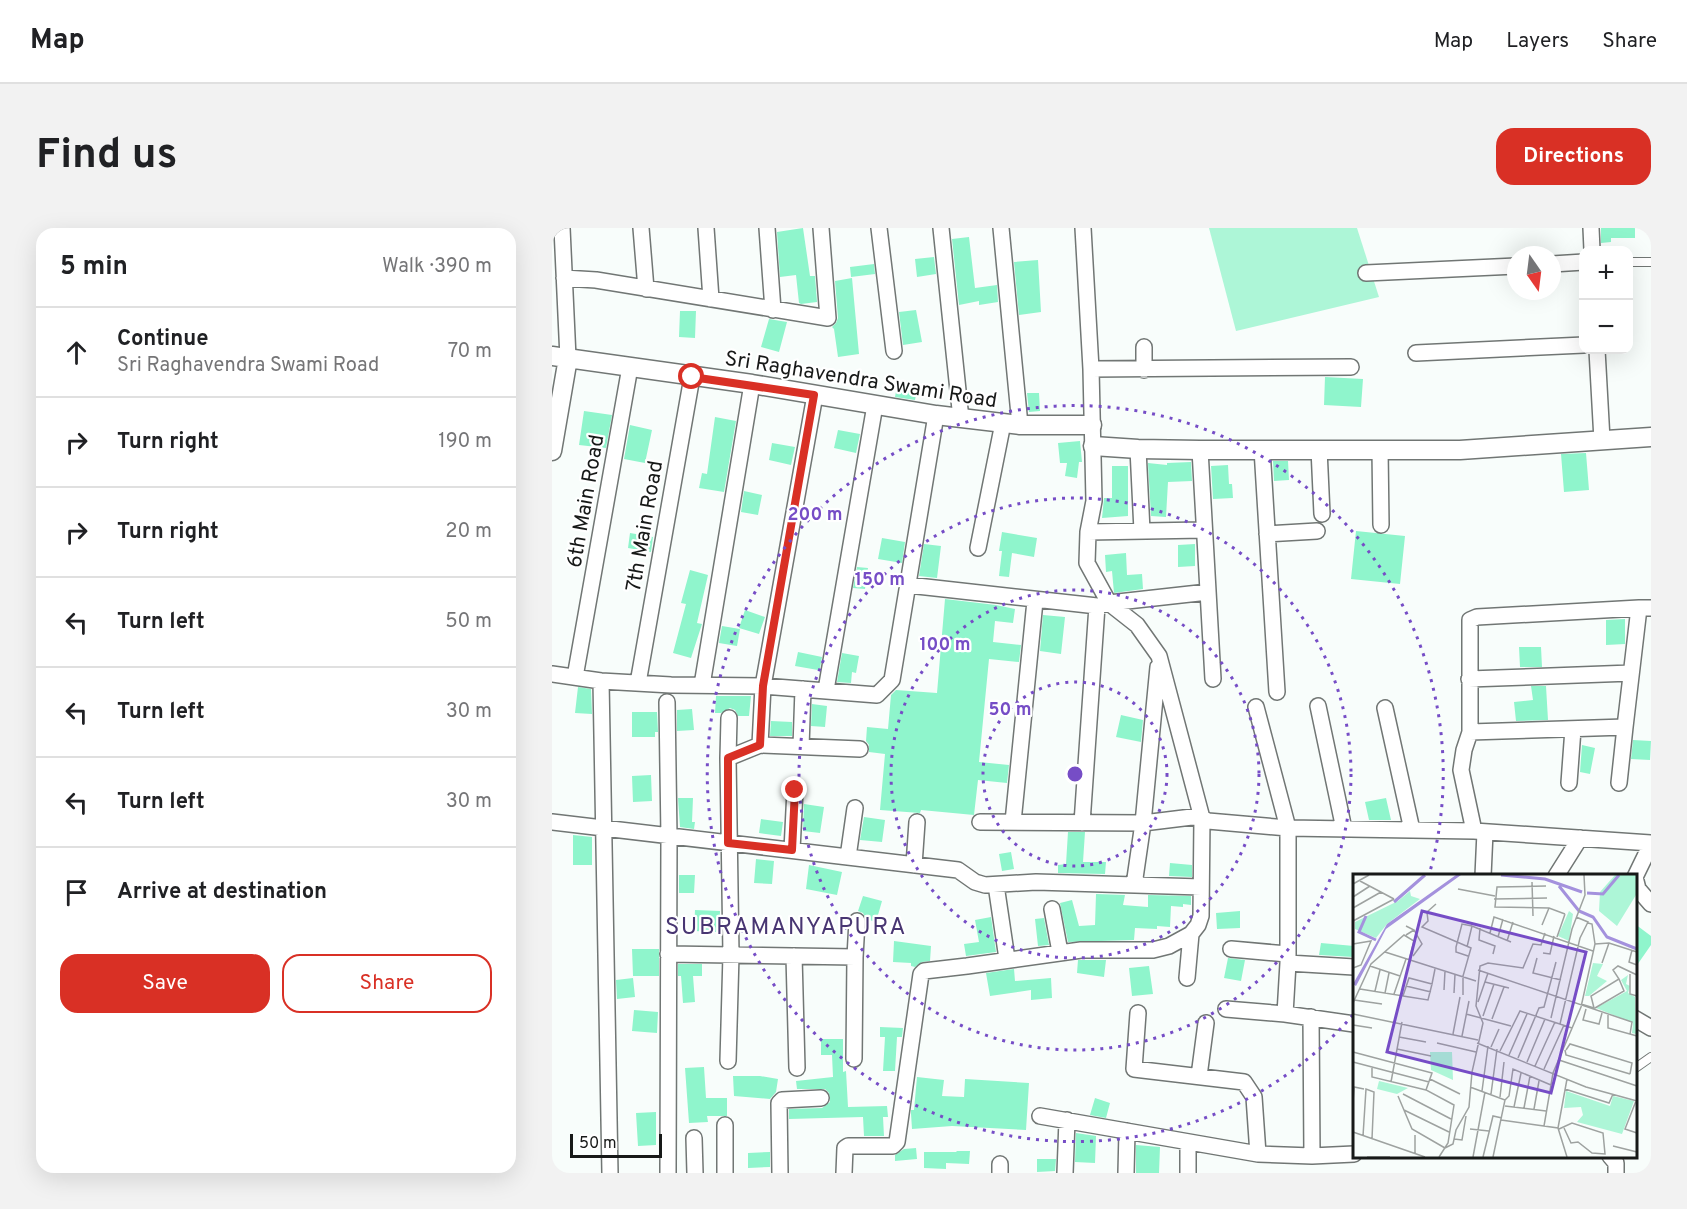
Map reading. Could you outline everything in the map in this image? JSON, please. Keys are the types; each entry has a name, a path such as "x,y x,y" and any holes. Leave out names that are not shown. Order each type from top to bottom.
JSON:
{"street":[{"path":"552,450 564,278 562,228"},
{"path":"641,228 646,289"},
{"path":"706,228 711,299"},
{"path":"767,228 773,310"},
{"path":"564,278 596,280 828,318 821,228"},
{"path":"879,228 894,351"},
{"path":"941,228 962,418"},
{"path":"978,549 1012,424 1001,228"},
{"path":"1082,823 1103,604 1087,563 1088,532 1094,501 1091,369 1083,228"},
{"path":"1591,228 1592,246"},
{"path":"1561,263 1579,262"},
{"path":"1366,273 1507,266"},
{"path":"1416,353 1579,345"},
{"path":"1144,347 1144,370"},
{"path":"1597,354 1602,440"},
{"name":"Sri Raghavendra Swami Road","path":"560,357 752,384 936,415 1012,424 1092,425"},
{"name":"6th Main Road","path":"575,677 630,367"},
{"path":"1091,369 1351,367"},
{"name":"7th Main Road","path":"638,683 692,377"},
{"path":"702,686 752,384"},
{"path":"760,745 763,686 814,395"},
{"path":"826,690 875,405"},
{"path":"552,674 601,681 702,686 763,686 878,695 892,680 936,415"},
{"path":"1093,446 1200,450 1460,450 1651,437"},
{"path":"1138,449 1142,531"},
{"path":"1262,449 1277,692"},
{"path":"1319,449 1322,514"},
{"path":"1380,449 1382,525"},
{"path":"1200,450 1213,680"},
{"path":"1088,532 1204,530"},
{"path":"1267,534 1317,531"},
{"path":"908,585 1035,601 1103,604 1208,592"},
{"path":"1013,822 1035,601"},
{"path":"844,1173 844,1148 848,1146 893,1146 897,1142 921,974 924,971 1081,950 1153,950 1169,946 1198,926 1201,916 1201,817 1159,656 1137,625 1103,604"},
{"path":"1483,874 1480,831 1461,770 1470,732 1470,620 1477,617 1645,608 1631,673 1619,783"},
{"path":"1134,885 1143,823 1159,656"},
{"path":"1469,679 1631,673"},
{"path":"601,681 610,1173"},
{"path":"801,747 803,689"},
{"path":"667,702 668,1166 695,1166 694,1138"},
{"path":"1318,706 1344,829"},
{"path":"1256,707 1288,828 1288,958 1285,1014"},
{"path":"1384,708 1412,830"},
{"path":"728,1061 731,956 728,843 729,718"},
{"path":"1470,732 1625,728"},
{"path":"1569,783 1573,729"},
{"path":"728,758 760,745 860,749"},
{"path":"792,850 795,790"},
{"path":"849,857 855,808"},
{"path":"980,822 1143,823 1201,817 1208,821 1288,828 1480,831 1651,844 1636,876"},
{"path":"552,822 958,870 981,885 1036,882 1201,887"},
{"path":"914,864 917,822"},
{"path":"1557,874 1580,838"},
{"path":"1636,882 1638,889 1651,904"},
{"path":"996,885 1007,959"},
{"path":"1052,909 1060,952"},
{"path":"854,1059 857,921"},
{"path":"1187,978 1191,933"},
{"path":"1231,949 1353,967"},
{"path":"668,954 855,957"},
{"path":"794,956 797,1068"},
{"path":"1226,1010 1285,1014 1353,1024"},
{"path":"1138,1013 1134,1069 1244,1082 1251,1089 1254,1097 1258,1154"},
{"path":"1311,1017 1312,1156"},
{"path":"1636,1019 1651,1028"},
{"path":"1199,1076 1206,1023"},
{"path":"780,1173 779,1103 782,1100 821,1098"},
{"path":"1040,1116 1258,1154 1312,1156 1353,1154"},
{"path":"1065,1173 1067,1120"},
{"path":"725,1125 725,1173"},
{"path":"1126,1173 1127,1131"},
{"path":"1188,1142 1188,1173"},
{"path":"1612,1158 1616,1163 1616,1173"}],"lane":[{"path":"1633,262 1651,262"},
{"path":"1636,1068 1651,1057"}],"green space":[{"path":"1209,228 1357,228 1379,297 1236,331"}],"building":[{"path":"803,228 810,276 815,276 817,302 801,304 799,303 796,275 780,277 777,232"},
{"path":"1601,228 1635,228 1635,238 1611,238 1611,242 1601,243"},
{"path":"969,237 975,288 997,285 998,302 979,305 979,301 959,305 952,239"},
{"path":"934,257 936,274 917,277 915,259"},
{"path":"1038,260 1041,312 1019,315 1014,262"},
{"path":"874,264 875,274 851,277 850,267"},
{"path":"852,278 859,354 838,357 832,327 838,318 835,281"},
{"path":"916,310 922,342 903,345 899,312"},
{"path":"680,311 696,311 695,338 679,337"},
{"path":"769,319 787,322 779,352 761,347"},
{"path":"1325,377 1363,379 1361,407 1324,405"},
{"path":"898,381 918,385 915,400 895,397"},
{"path":"1027,393 1039,393 1040,411 1029,412"},
{"path":"584,411 612,415 606,448 579,445"},
{"path":"715,417 736,421 724,492 699,488 702,473 707,474"},
{"path":"630,425 652,430 645,463 624,459"},
{"path":"838,430 860,434 856,453 834,448"},
{"path":"1080,441 1082,462 1079,462 1077,478 1065,476 1067,463 1060,463 1058,443"},
{"path":"772,443 795,447 791,465 769,460"},
{"path":"1586,453 1589,490 1564,492 1561,454"},
{"path":"1273,461 1288,461 1289,480 1274,481"},
{"path":"1191,462 1192,481 1168,482 1166,517 1151,516 1148,463 1167,465 1167,463"},
{"path":"1228,465 1229,484 1232,484 1233,498 1213,499 1211,466"},
{"path":"1112,466 1128,466 1128,516 1102,518 1104,498 1112,498"},
{"path":"744,491 762,495 758,515 741,512"},
{"path":"1356,531 1405,536 1400,584 1351,579"},
{"path":"1002,532 1037,538 1034,557 1012,553 1009,577 999,576"},
{"path":"630,533 653,537 651,552 628,548"},
{"path":"882,538 905,542 902,563 878,559"},
{"path":"924,544 941,546 937,578 919,576"},
{"path":"1195,544 1195,566 1178,567 1178,545"},
{"path":"1126,553 1127,575 1142,574 1143,589 1114,593 1112,571 1106,572 1105,555"},
{"path":"857,567 868,568 865,589 853,588"},
{"path":"690,570 708,575 697,623 702,624 691,658 673,653 686,604 681,603"},
{"path":"945,599 1015,609 1013,623 995,621 993,642 1021,645 1019,662 989,659 979,762 1009,765 1007,783 978,780 974,815 921,810 920,813 880,810 885,754 869,752 869,745 866,741 867,727 888,729 891,695 896,690 937,693"},
{"path":"745,610 765,617 759,634 739,628"},
{"path":"1043,615 1065,617 1061,654 1040,651"},
{"path":"1625,619 1625,644 1606,645 1606,620"},
{"path":"722,626 740,629 737,646 719,643"},
{"path":"1519,647 1541,647 1542,667 1520,667"},
{"path":"798,652 822,657 820,668 818,670 795,666"},
{"path":"842,653 859,656 856,673 852,672 851,683 837,682"},
{"path":"1531,686 1546,686 1548,720 1516,721 1514,702 1533,700"},
{"path":"578,687 591,689 592,714 575,713"},
{"path":"716,696 751,696 749,716 738,716 735,710 730,708 721,713 715,713"},
{"path":"812,704 827,706 825,727 811,726"},
{"path":"692,709 694,730 677,731 677,710"},
{"path":"632,712 657,712 658,732 655,732 655,737 632,737"},
{"path":"1121,715 1143,720 1141,742 1116,737"},
{"path":"771,721 792,722 792,736 770,736"},
{"path":"1633,740 1651,741 1650,760 1631,759"},
{"path":"1582,745 1595,748 1590,774 1580,772"},
{"path":"651,775 652,801 633,802 632,776"},
{"path":"678,798 693,798 694,829 680,827"},
{"path":"1386,798 1391,820 1369,820 1365,802"},
{"path":"804,804 824,807 820,833 803,831"},
{"path":"864,817 885,820 882,842 860,840"},
{"path":"761,819 783,822 781,836 759,833"},
{"path":"1068,832 1085,832 1083,862 1106,862 1105,874 1058,873 1058,865 1066,864"},
{"path":"573,835 592,837 592,865 573,865"},
{"path":"1011,852 1014,869 1002,871 999,854"},
{"path":"756,859 774,861 772,884 754,883"},
{"path":"1170,863 1192,865 1192,877 1169,876"},
{"path":"809,865 842,872 837,895 806,889"},
{"path":"679,875 695,875 694,893 679,893"},
{"path":"1096,894 1125,895 1123,905 1148,907 1148,895 1191,896 1191,905 1171,906 1170,927 1135,928 1134,940 1068,942 1060,903 1072,900 1079,926 1095,925"},
{"path":"863,896 882,901 876,922 866,919 863,913 858,911"},
{"path":"695,910 720,911 719,932 694,931"},
{"path":"1240,911 1240,928 1217,929 1216,913"},
{"path":"991,917 996,952 966,956 964,944 979,942 975,920"},
{"path":"1044,918 1049,945 1038,946 1035,919"},
{"path":"1636,925 1651,936 1651,945 1636,967"},
{"path":"894,941 931,946 930,961 922,962 915,967 911,966 911,963 893,962"},
{"path":"1321,943 1353,946 1353,957 1319,955"},
{"path":"632,949 659,949 659,976 633,976"},
{"path":"1228,958 1245,960 1241,981 1224,978"},
{"path":"1078,960 1106,960 1104,977 1077,973"},
{"path":"678,964 702,964 702,976 693,976 695,1002 683,1003"},
{"path":"1149,966 1153,994 1132,996 1129,968"},
{"path":"1014,969 1015,981 1051,978 1052,998 1031,1000 1031,990 990,996 986,973"},
{"path":"633,978 635,997 617,999 616,980"},
{"path":"634,1010 658,1012 657,1033 632,1031"},
{"path":"880,1027 903,1028 902,1037 897,1037 895,1071 883,1071 885,1037 880,1037"},
{"path":"821,1039 843,1039 843,1072 846,1071 848,1107 887,1106 888,1117 883,1117 884,1136 864,1136 863,1117 789,1119 789,1109 822,1108 830,1102 829,1093 825,1089 797,1089 796,1081 833,1077 832,1055 821,1055"},
{"path":"704,1067 706,1098 727,1098 727,1116 707,1116 708,1122 689,1123 685,1068"},
{"path":"733,1076 778,1079 776,1092 770,1099 734,1096"},
{"path":"917,1077 944,1080 942,1096 964,1097 965,1079 1029,1083 1026,1130 952,1126 912,1129 911,1110 914,1110"},
{"path":"1095,1098 1110,1103 1106,1118 1090,1115"},
{"path":"656,1112 656,1145 638,1146 636,1113"},
{"path":"1076,1133 1096,1136 1095,1163 1075,1162"},
{"path":"1136,1145 1160,1147 1159,1173 1136,1173"},
{"path":"916,1148 917,1159 895,1161 895,1155 904,1149"},
{"path":"970,1151 969,1164 946,1163 946,1169 924,1168 924,1152"},
{"path":"770,1152 770,1167 748,1168 748,1153"},
{"path":"1037,1159 1056,1159 1055,1171 1037,1172"}],"district":[{"name":"SUBRAMANYAPURA","path":"786,926"}],"route":[{"path":"692,377 752,384 814,395 763,686 760,745 728,758 728,843 792,850 795,790"}]}
